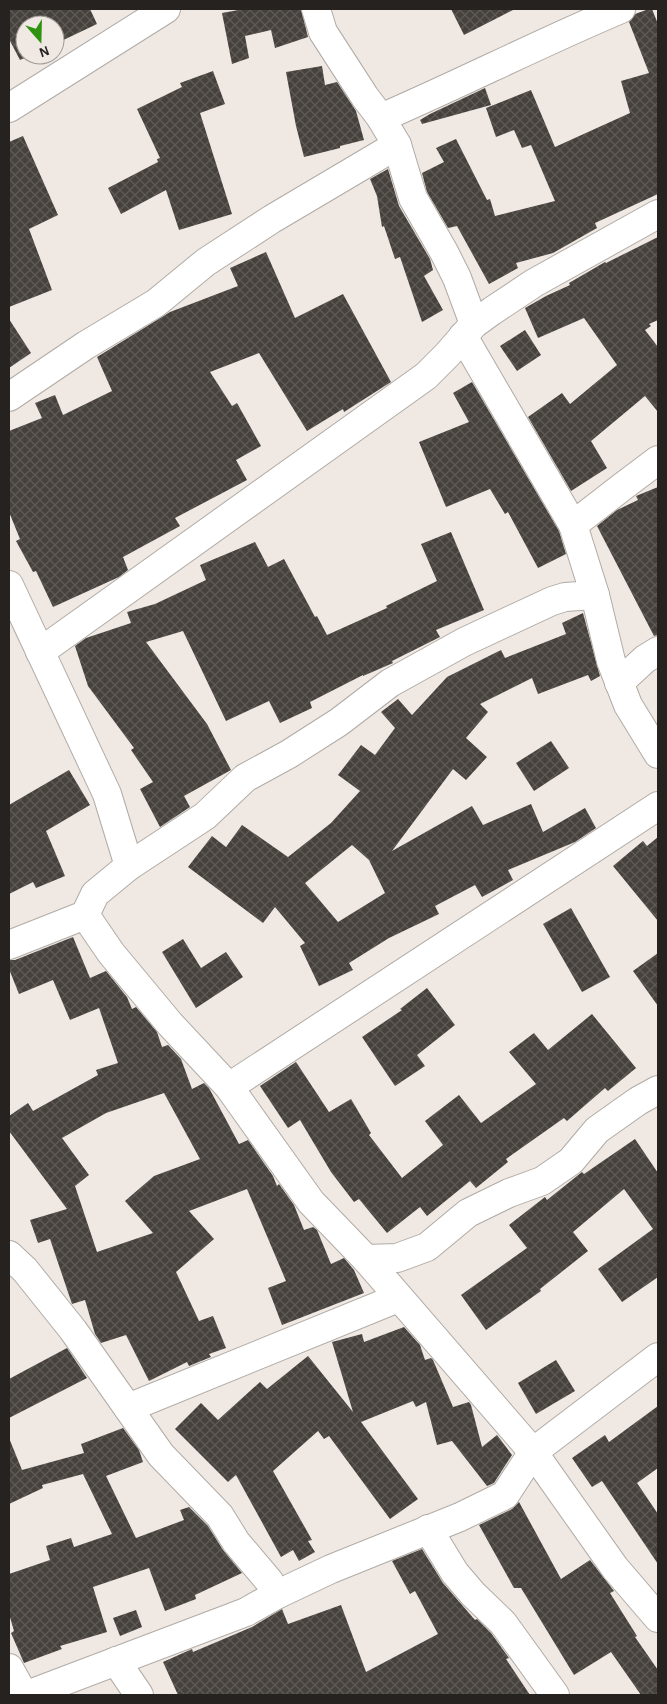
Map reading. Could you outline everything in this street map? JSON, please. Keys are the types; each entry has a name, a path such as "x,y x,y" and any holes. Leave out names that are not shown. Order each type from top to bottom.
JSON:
{"street":[{"path":"9,108 166,9"},
{"path":"316,9 323,32 397,145 413,198 444,252 456,278 468,330 573,526 595,595 615,672 628,705 658,754"},
{"path":"381,118 462,82 548,40 621,9"},
{"path":"9,397 86,345 156,303 206,262 397,145"},
{"path":"40,652 426,376 468,330 534,282 658,214"},
{"path":"573,526 658,460"},
{"path":"9,585 107,794 129,866"},
{"path":"9,945 85,914 95,894 129,866 204,816 245,778 289,754 339,722 390,683 464,642 552,601 566,597 595,595"},
{"path":"615,672 652,655"},
{"path":"229,1088 658,806"},
{"path":"85,914 116,960 170,1024 229,1088 311,1202 366,1259 533,1452 616,1568 658,1618"},
{"path":"366,1259 397,1258 427,1247 468,1213 509,1193 542,1181 571,1161 597,1130 638,1101 658,1090"},
{"path":"9,1255 25,1270 73,1330 161,1456 220,1516 236,1542 269,1582 276,1595"},
{"path":"128,1408 398,1298"},
{"path":"9,1668 26,1695 246,1612 276,1595 331,1569 460,1517 506,1494 533,1452 658,1357"},
{"path":"428,1529 456,1573 473,1594 503,1623 555,1695"},
{"path":"116,1661 139,1695"}],"building":[{"path":"9,9 90,9 97,24 65,39 65,15 15,15 15,50 9,39"},
{"path":"244,9 301,9 308,37 275,48 271,30 245,36 249,58 232,64 222,13"},
{"path":"451,9 515,9 464,35"},
{"path":"652,9 658,24 658,194 595,223 597,228 553,253 516,263 518,268 489,284 457,226 448,228 427,192 422,173 444,162 436,148 456,139 487,200 490,199 495,216 555,201 531,145 522,148 514,130 496,137 486,108 531,90 555,147 630,113 621,81 649,73 629,22 635,14"},
{"path":"322,66 325,85 337,82 356,111 364,140 304,157 286,72"},
{"path":"213,71 225,104 200,113 232,214 179,230 166,190 121,214 108,188 158,162 157,159 160,158 137,109 182,87 180,83"},
{"path":"485,88 491,105 422,124 420,120 430,114"},
{"path":"23,136 58,215 29,229 52,290 9,307 9,142"},
{"path":"388,169 399,206 430,259 433,270 424,276 443,310 422,322 400,257 395,259 384,226 382,227 377,196 370,179"},
{"path":"658,237 658,320 649,324 651,326 645,330 658,347 658,412 645,396 591,441 607,468 571,491 528,417 562,393 570,404 617,365 584,318 538,338 525,308 570,285 569,283 605,262"},
{"path":"266,252 295,318 343,294 391,382 344,412 343,409 307,431 259,353 210,372 232,406 237,403 261,446 236,460 247,480 175,518 180,526 123,557 128,570 119,577 53,607 36,571 33,572 16,541 20,539 9,512 9,431 42,418 35,403 55,395 63,415 112,391 97,357 170,312 238,286 230,268"},
{"path":"9,319 31,353 9,368"},
{"path":"525,330 541,355 517,371 500,346"},
{"path":"472,382 559,531 566,554 538,568 508,512 505,514 490,489 446,507 419,442 469,422 453,393"},
{"path":"658,487 658,635 654,636 597,526 617,510 638,500 636,496"},
{"path":"451,532 484,610 436,630 440,637 392,661 393,663 363,675 310,702 312,708 280,723 269,701 226,721 183,631 146,642 207,724 231,770 184,796 190,807 160,827 140,789 153,782 131,750 134,748 88,686 75,646 86,638 131,623 127,612 155,604 206,580 200,565 255,542 268,567 284,559 315,617 317,616 327,635 387,608 386,606 437,581 421,544"},
{"path":"583,613 600,676 591,681 588,675 538,694 532,678 480,704 488,712 466,738 487,757 466,780 453,769 392,851 472,806 483,825 531,804 543,832 585,808 596,828 575,842 508,870 513,880 482,897 475,885 435,906 439,914 389,938 349,963 353,970 319,986 300,946 305,943 275,907 263,923 188,867 212,836 226,847 242,825 288,857 331,823 360,791 338,775 361,745 375,755 395,728 381,712 398,699 412,715 447,677 501,650 505,658 566,634 562,623","holes":["352,845 369,860 385,893 338,922 305,883"]},
{"path":"551,741 569,768 534,791 516,763"},
{"path":"69,770 90,805 46,831 65,876 36,888 33,882 9,894 9,805"},
{"path":"658,837 658,921 613,866 643,841 647,846"},
{"path":"571,908 610,977 582,992 543,924"},
{"path":"73,937 90,978 106,971 127,997 132,1009 136,1007 157,1032 162,1047 168,1045 181,1059 192,1089 204,1083 209,1088 239,1144 248,1140 273,1176 277,1186 279,1184 294,1205 304,1230 313,1227 317,1230 331,1264 344,1258 354,1270 364,1293 282,1325 268,1288 286,1281 247,1189 189,1211 214,1239 176,1272 199,1321 213,1316 226,1348 209,1354 211,1357 189,1366 187,1362 149,1381 126,1335 101,1343 95,1334 85,1300 72,1304 50,1239 38,1243 30,1220 67,1209 9,1131 9,1116 28,1103 33,1111 98,1075 96,1070 118,1063 99,1008 70,1020 53,980 19,994 9,969 9,960 15,960","holes":["164,1093 200,1159 154,1176 125,1201 153,1233 97,1252 75,1186 89,1175 62,1138 106,1113"]},
{"path":"183,939 201,968 226,952 243,977 196,1008 162,952"},
{"path":"658,953 658,1006 633,971"},
{"path":"427,988 455,1025 417,1055 425,1066 395,1086 362,1037 402,1010 400,1009"},
{"path":"592,1014 636,1068 608,1091 605,1088 567,1121 564,1118 506,1159 508,1162 476,1188 470,1181 427,1216 420,1207 387,1233 359,1199 354,1202 331,1172 300,1120 288,1128 260,1086 296,1062 329,1112 351,1099 371,1133 369,1135 402,1178 443,1145 425,1121 459,1095 481,1123 536,1084 509,1052 534,1033 548,1050"},
{"path":"635,1139 658,1173 658,1277 622,1302 598,1269 653,1229 624,1189 573,1232 588,1251 540,1289 541,1291 486,1330 461,1295 527,1248 509,1225 545,1197 547,1200 582,1172 584,1174"},
{"path":"404,1327 420,1345 425,1360 431,1358 433,1360 453,1407 469,1402 471,1405 482,1447 497,1435 512,1455 494,1483 487,1486 452,1441 437,1445 426,1402 416,1407 413,1401 361,1422 418,1499 390,1519 329,1436 324,1439 318,1431 273,1471 312,1540 308,1541 315,1552 299,1561 293,1550 281,1557 236,1475 228,1482 175,1429 201,1403 218,1420 260,1382 267,1389 308,1356 353,1412 332,1342 362,1334 364,1342"},
{"path":"67,1348 87,1378 9,1418 9,1379"},
{"path":"556,1360 575,1391 536,1414 518,1383"},
{"path":"658,1406 658,1468 637,1483 658,1514 658,1564 602,1481 592,1487 572,1458 605,1435 609,1442"},
{"path":"123,1428 139,1450 143,1462 106,1476 136,1538 184,1520 180,1510 189,1507 208,1526 223,1550 242,1573 195,1595 196,1599 165,1611 149,1568 93,1587 107,1632 60,1646 62,1649 24,1663 11,1633 14,1631 9,1614 9,1574 50,1560 46,1546 71,1538 74,1547 112,1534 83,1474 42,1485 43,1488 9,1504 9,1438 22,1470 84,1453 81,1444"},
{"path":"519,1502 561,1579 590,1560 614,1591 610,1593 637,1636 635,1637 658,1670 658,1695 641,1695 611,1652 574,1675 521,1588 514,1588 479,1525 512,1509"},
{"path":"422,1549 443,1583 475,1620 477,1619 491,1633 509,1658 506,1659 530,1695 178,1695 163,1662 192,1649 193,1652 252,1627 282,1609 288,1624 341,1605 366,1672 438,1634 415,1591 410,1594 392,1561"},
{"path":"136,1610 142,1627 120,1636 113,1618"}]}
